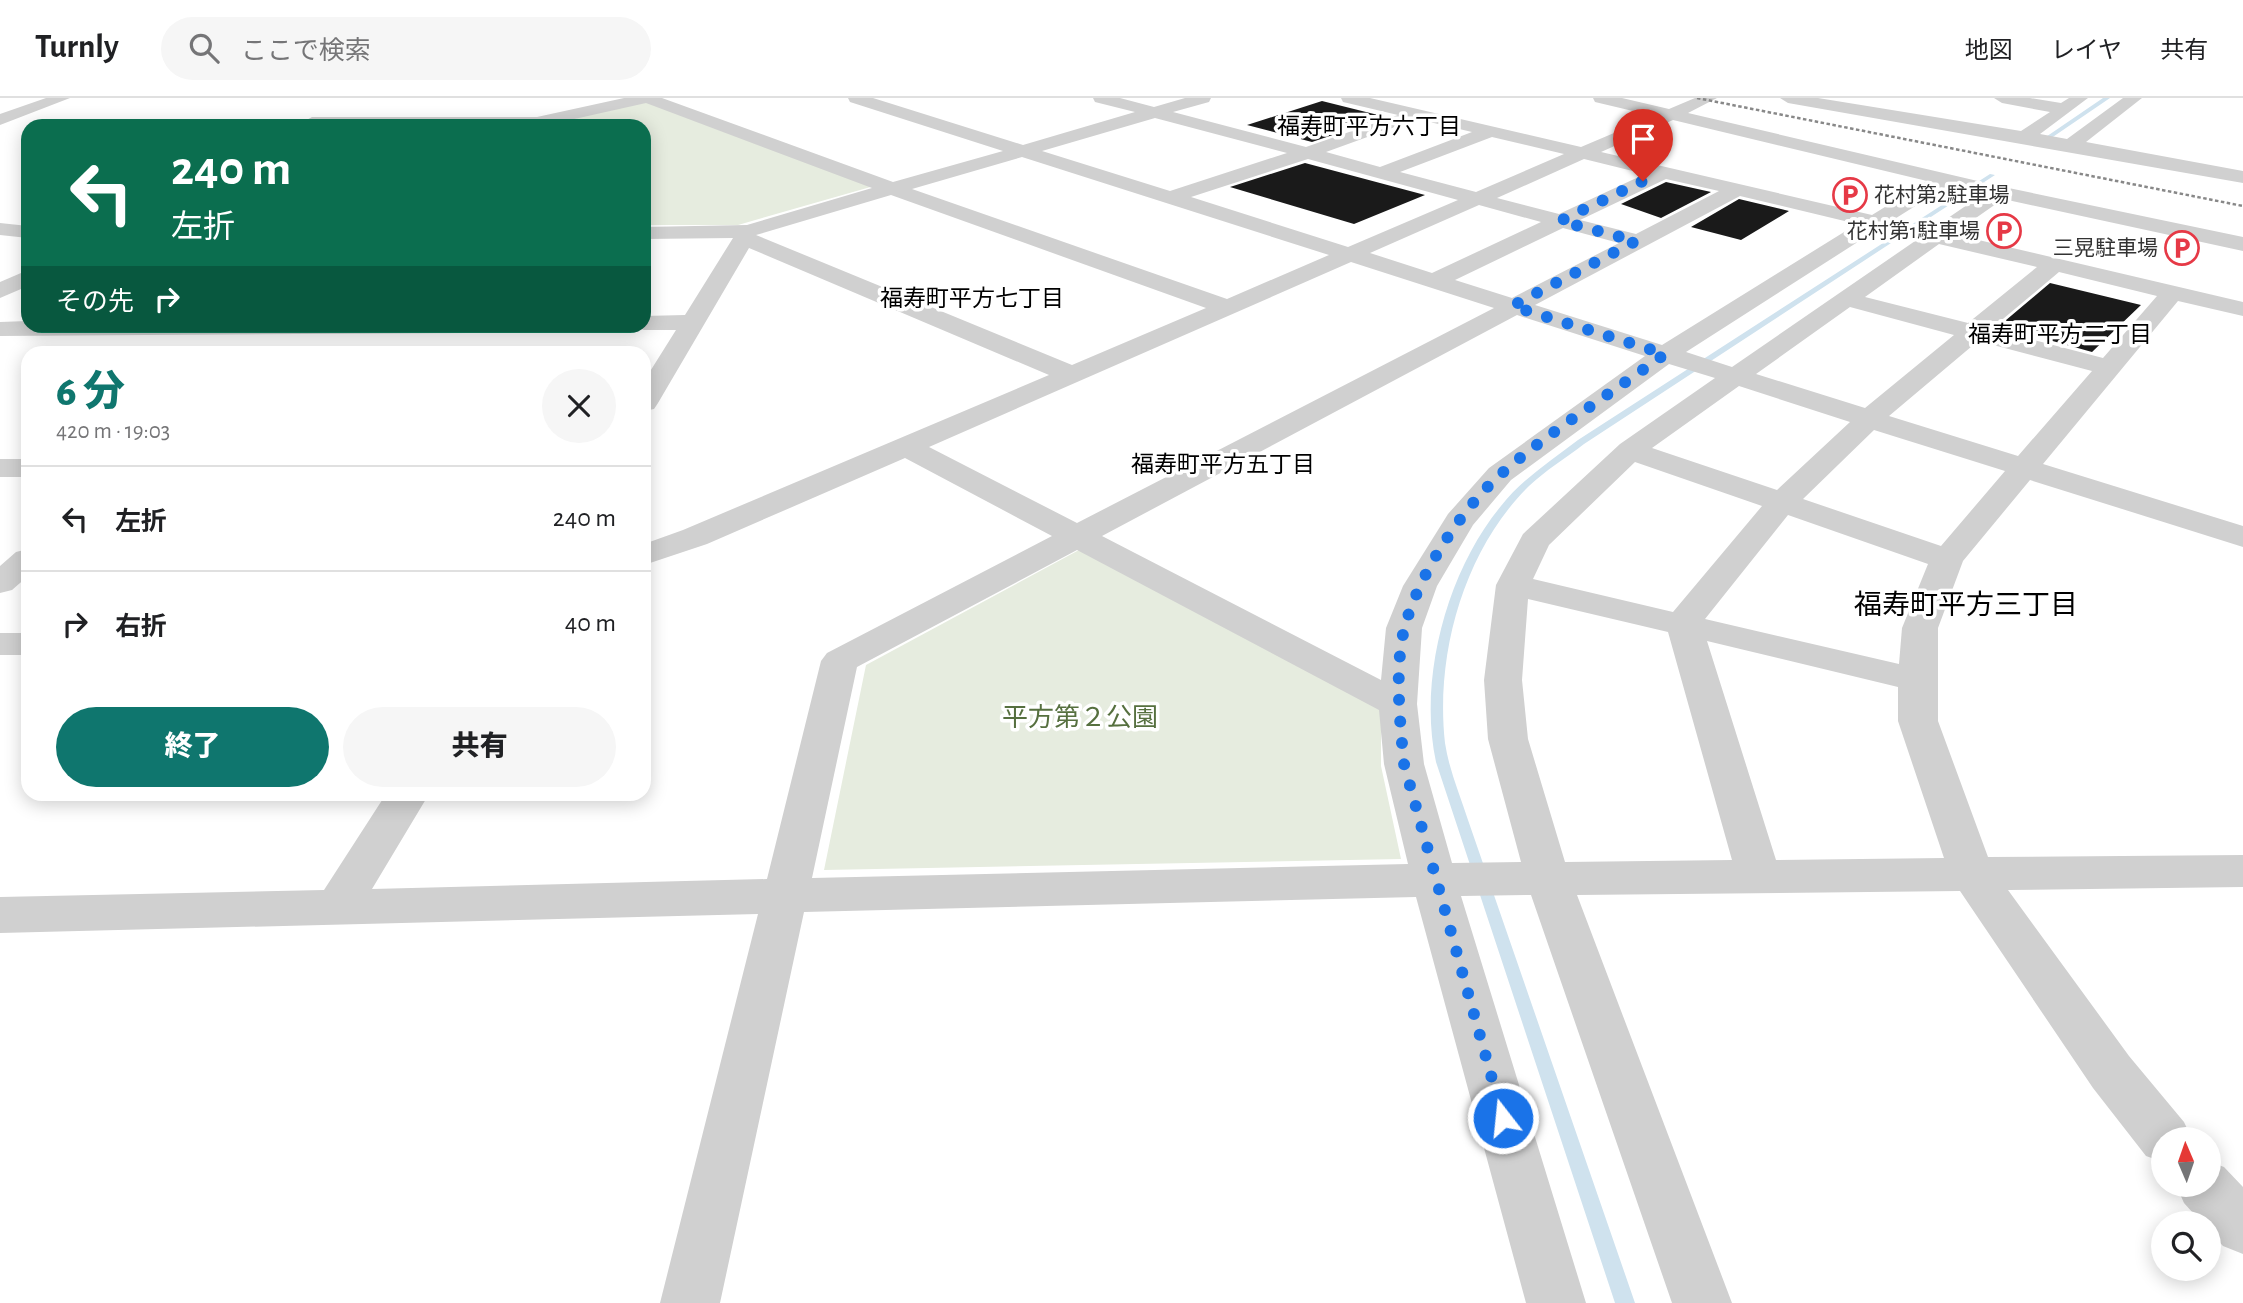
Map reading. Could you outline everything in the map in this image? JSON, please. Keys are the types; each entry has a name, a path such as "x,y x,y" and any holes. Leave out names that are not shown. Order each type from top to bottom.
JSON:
{"street":[{"path":"0,120 62,98"},
{"path":"557,119 647,98 892,189 1227,307"},
{"path":"856,98 1871,417 2243,537"},
{"path":"1101,98 1636,241"},
{"path":"651,233 746,235 892,189 1203,98"},
{"path":"1349,98 2243,309"},
{"path":"1601,98 1995,191 2243,244"},
{"path":"651,553 695,537 906,447 1709,98"},
{"path":"1788,98 2243,177"},
{"path":"2002,98 2064,109"},
{"path":"2029,138 2080,98"},
{"path":"2065,144 2134,98"},
{"path":"318,119 355,103"},
{"path":"362,119 398,103"},
{"path":"0,109 28,110"},
{"path":"1172,197 1416,114"},
{"path":"1380,173 1492,131"},
{"path":"1434,281 1664,172"},
{"path":"1556,1303 1446,880 1404,764 1398,704 1404,628 1420,586 1459,521 1500,474 1674,357 1953,181"},
{"path":"690,1303 840,661 1738,189"},
{"path":"1697,1301 1539,879 1507,739 1503,680 1513,586 1535,541 1630,450 1730,374 1846,299 1930,233 1995,191"},
{"path":"0,229 21,231"},
{"path":"651,391 746,235"},
{"path":"746,235 1072,374"},
{"path":"1683,623 1783,501 1871,417 2055,264"},
{"path":"0,291 21,280"},
{"path":"2155,1127 2111,1072 1970,872 1918,721 1917,680 1920,628 1947,559 2173,292"},
{"path":"1846,299 2109,368"},
{"path":"651,323 691,323"},
{"path":"0,329 21,329"},
{"path":"274,346 289,333"},
{"path":"906,447 1398,704"},
{"path":"1630,450 1947,559"},
{"path":"0,468 21,468"},
{"path":"0,583 21,565"},
{"path":"1513,586 1683,623 1917,680"},
{"path":"1683,623 1759,877"},
{"path":"0,644 21,644"},
{"path":"338,905 404,801"},
{"path":"0,915 1446,880 2243,871"},
{"path":"2215,1197 2243,1227"}],"green space":[{"path":"645,101 874,186 738,225 651,225 651,119 564,119"},
{"name":"平方第２公園","path":"1079,550 1381,707 1381,766 1401,859 824,870 866,665"}],"building":[{"path":"1322,101 1386,117 1312,142 1247,125"},
{"path":"1305,163 1425,195 1354,224 1230,187"},
{"path":"1666,182 1711,192 1661,218 1621,204"},
{"path":"1739,199 1789,211 1741,240 1691,227"},
{"path":"2050,283 2141,305 2092,352 1999,326"}],"waterway":[{"path":"2039,144 2107,98"},
{"path":"1625,1303 1443,762 1437,710 1439,676 1454,604 1484,537 1504,508 1539,473 1581,442 1992,175"}],"railway":[{"path":"1697,98 2243,206"}],"place":[{"name":"花村第2駐車場","path":"1850,195"},
{"name":"花村第1駐車場","path":"2004,231"},
{"name":"三晃駐車場","path":"2182,248"}],"district":[{"name":"福寿町平方六丁目","path":"1369,127"},
{"name":"福寿町平方七丁目","path":"972,299"},
{"name":"福寿町平方二丁目","path":"2060,335"},
{"name":"福寿町平方五丁目","path":"1223,465"},
{"name":"福寿町平方三丁目","path":"1966,606"}],"route":[{"path":"1503,1118 1434,880 1404,764 1398,704 1404,628 1420,586 1459,521 1500,474 1665,354 1512,306 1636,241 1560,221 1643,181"}]}
